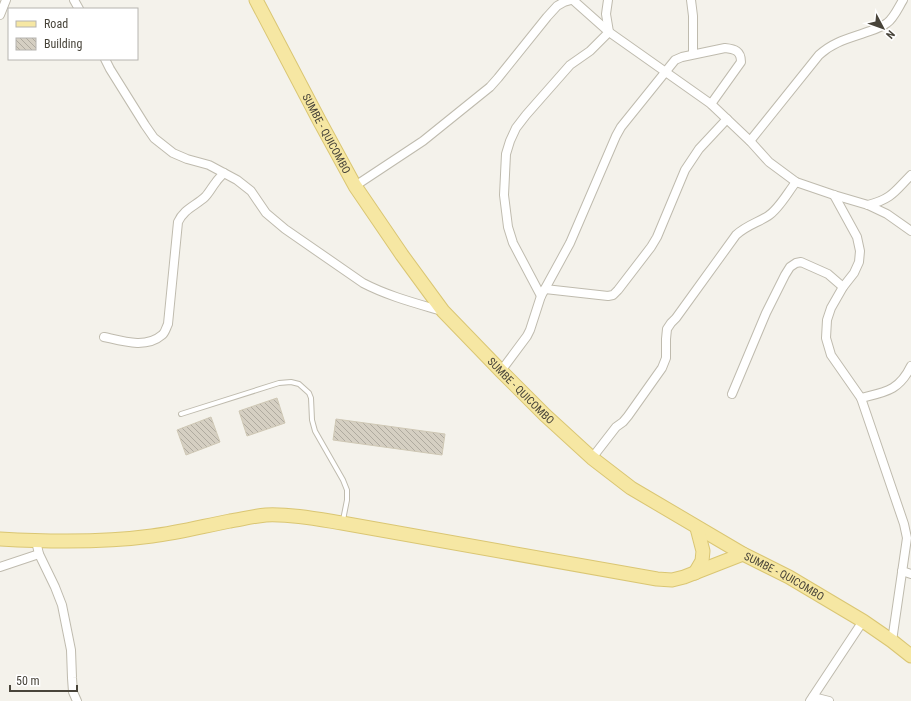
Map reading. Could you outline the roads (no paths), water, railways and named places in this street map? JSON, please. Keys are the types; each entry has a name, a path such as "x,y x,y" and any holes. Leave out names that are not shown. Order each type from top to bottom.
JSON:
{"main road":[{"name":"SUMBE - QUICOMBO","path":"256,0 355,186 402,255 443,311 501,371 545,415 592,458 631,488 742,554 789,577 863,621 911,656"},
{"path":"0,539 37,548 68,542 101,541 153,536 266,515 291,516 342,523 658,580 672,580 684,577 742,554"},
{"path":"695,573 702,561 703,550 698,528"}],"street":[{"path":"0,15 6,0"},
{"path":"355,186 423,141 490,87 557,6 572,0 609,32 711,104 750,141 769,162 796,182 868,205 886,214 911,231"},
{"path":"608,0 606,10 609,32"},
{"path":"691,0 693,16 693,54"},
{"path":"750,141 826,48 835,43 879,28 886,24 892,18 903,0"},
{"path":"543,293 513,244 508,227 504,195 506,154 516,128 526,115 570,65 590,51 609,32"},
{"path":"501,371 530,330 543,293 570,243 618,131 675,60 693,54 731,48 737,51 741,56 741,62 711,104"},
{"path":"106,60 154,138 173,153 187,159 209,165 237,180 251,191 266,213 284,229 363,283 400,299 443,311"},
{"path":"543,293 613,295 651,247 659,232 685,170 699,149 727,119"},
{"path":"104,337 131,343 151,342 163,335 168,324 178,222 180,217 206,195 224,173"},
{"path":"868,205 888,198 898,190 911,175"},
{"path":"592,458 616,427 628,416 662,368 666,358 667,329 736,235 752,223 769,215 796,182"},
{"path":"834,195 857,236 860,251 859,262 854,272 831,308 827,320 826,338 831,355 861,398 907,538 892,641"},
{"path":"732,394 766,313 784,275 790,266 801,262 828,274 843,287"},
{"path":"861,398 893,388 906,376 911,366"},
{"path":"0,567 37,548 62,605 71,650 73,692 77,701"},
{"path":"902,571 911,574"},
{"path":"829,701 811,699 863,621"}],"lane":[{"path":"181,414 279,383 291,382 299,384 309,393 312,398 312,420 315,431 343,480 347,490 347,500 342,523"}]}
